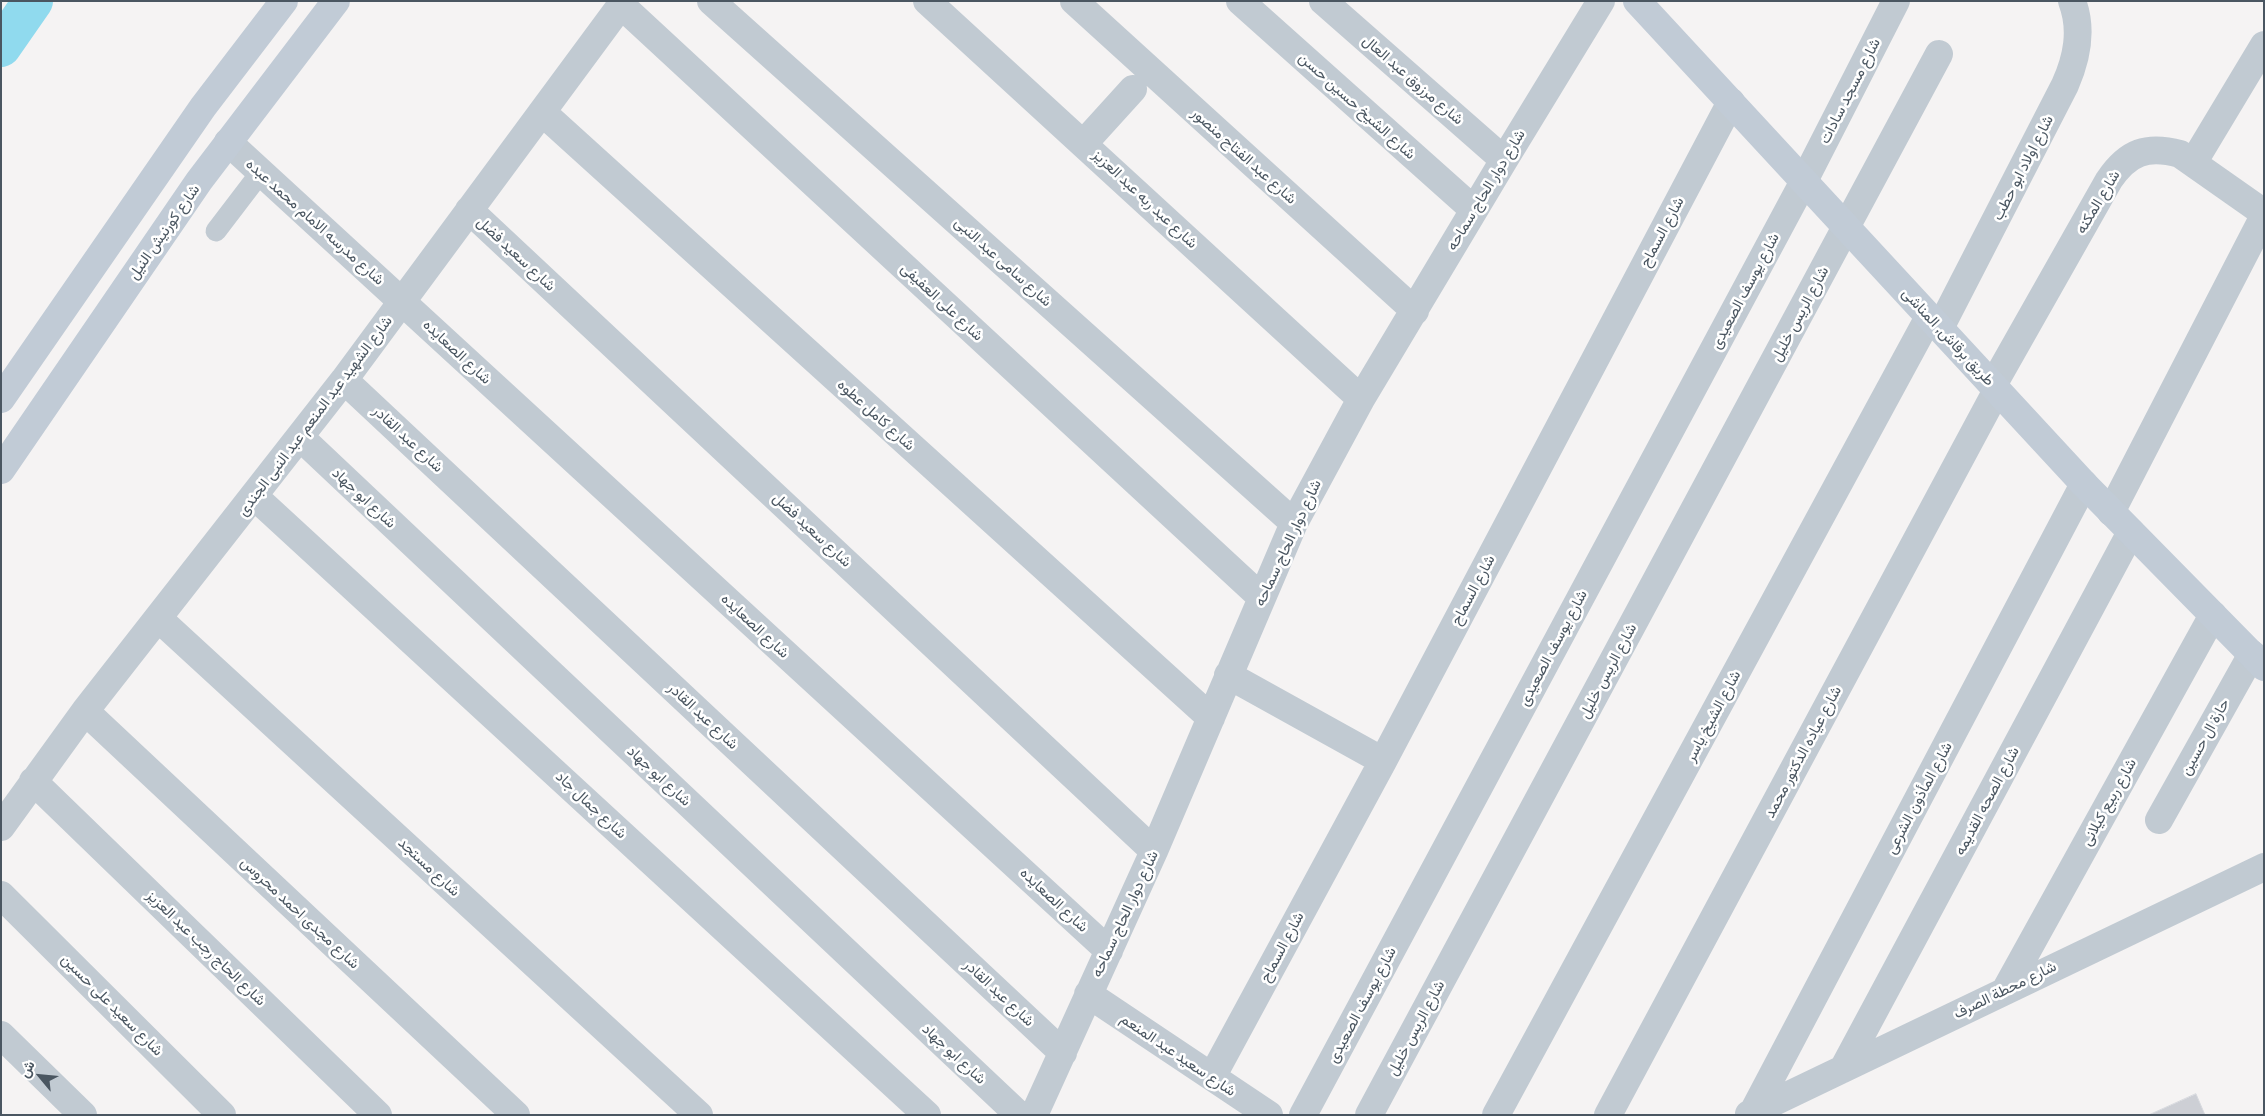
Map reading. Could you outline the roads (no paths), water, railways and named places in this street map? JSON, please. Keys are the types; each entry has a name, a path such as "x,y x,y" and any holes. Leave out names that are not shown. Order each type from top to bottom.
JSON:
{"main road":[{"path":"1,399 168,156 239,58 284,1"},
{"name":"شارع كورنيش النيل","path":"1,470 228,142 336,1"},
{"name":"طريق برقاش, المناشى","path":"1637,1 2084,484 2258,661"},
{"path":"239,58 271,85"}],"street":[{"name":"شارع سامى عبد النبى","path":"711,1 1294,523"},
{"name":"شارع عبد ربه عبد العزيز","path":"927,1 1361,399"},
{"name":"شارع عبد الفتاح منصور","path":"1074,1 1415,311"},
{"name":"شارع الشيخ حسين حسن","path":"1240,1 1474,210"},
{"name":"شارع مرزوق عبد العال","path":"1323,1 1504,160"},
{"name":"شارع دوار الحاج سماحه","path":"1034,1115 1154,851 1294,523 1361,399 1601,1"},
{"name":"شارع مسجد سادات","path":"1804,181 1896,1"},
{"name":"شارع اولاد ابو حطب","path":"1935,322 2066,85 2076,61 2078,35 2072,1"},
{"name":"شارع الشهيد عبد المنعم عبد النبى الجندى","path":"1,827 85,712 344,380 623,3"},
{"name":"شارع على العفيفى","path":"623,3 1262,598"},
{"path":"2193,163 2264,45"},
{"name":"شارع الريس خليل","path":"1369,1115 1939,54"},
{"path":"1084,143 1133,89"},
{"name":"شارع السماح","path":"1212,1077 1383,761 1731,102"},
{"name":"شارع كامل عطوه","path":"542,112 1210,718"},
{"name":"شارع مدرسه الامام محمد عبده","path":"228,142 402,301"},
{"name":"شارع المكنه","path":"1995,388 2119,166 2131,156 2147,150 2163,150 2180,154 2264,215"},
{"name":"شارع يوسف الصعيدى","path":"1303,1115 1804,181"},
{"name":"شارع سعيد فضل","path":"469,210 1154,851"},
{"path":"2111,512 2264,215"},
{"name":"شارع الصعايده","path":"402,301 1109,951"},
{"name":"شارع الشيخ ياسر","path":"1496,1115 1935,322"},
{"name":"شارع عبد القادر","path":"344,380 1063,1053"},
{"name":"شارع عياده الدكتور محمد","path":"1608,1115 1995,388"},
{"name":"شارع ابو جهاد","path":"300,437 1019,1115"},
{"name":"شارع المأذون الشرعى","path":"1750,1114 2084,484"},
{"name":"شارع جمال جاد","path":"254,496 928,1115"},
{"name":"شارع الصحه القديمه","path":"1843,1070 2131,532"},
{"name":"شارع ربيع كيلانى","path":"2006,989 2213,615"},
{"name":"شارع مستجد","path":"159,619 699,1115"},
{"name":"حارة ال حسين","path":"2159,820 2258,661"},
{"path":"1228,675 1383,761"},
{"name":"شارع مجدى احمد محروس","path":"85,712 516,1115"},
{"name":"شارع الحاج رجب عبد العزيز","path":"33,781 378,1115"},
{"name":"شارع محطة الصرف","path":"1750,1114 2006,989 2264,867"},
{"name":"شارع سعيد على حسين","path":"1,895 222,1115"},
{"name":"شارع سعيد عبد المنعم","path":"1088,994 1269,1115"},
{"path":"1,1035 83,1115"}],"lane":[{"path":"216,232 261,172"}],"waterway":[{"path":"1,47 33,1"}]}
